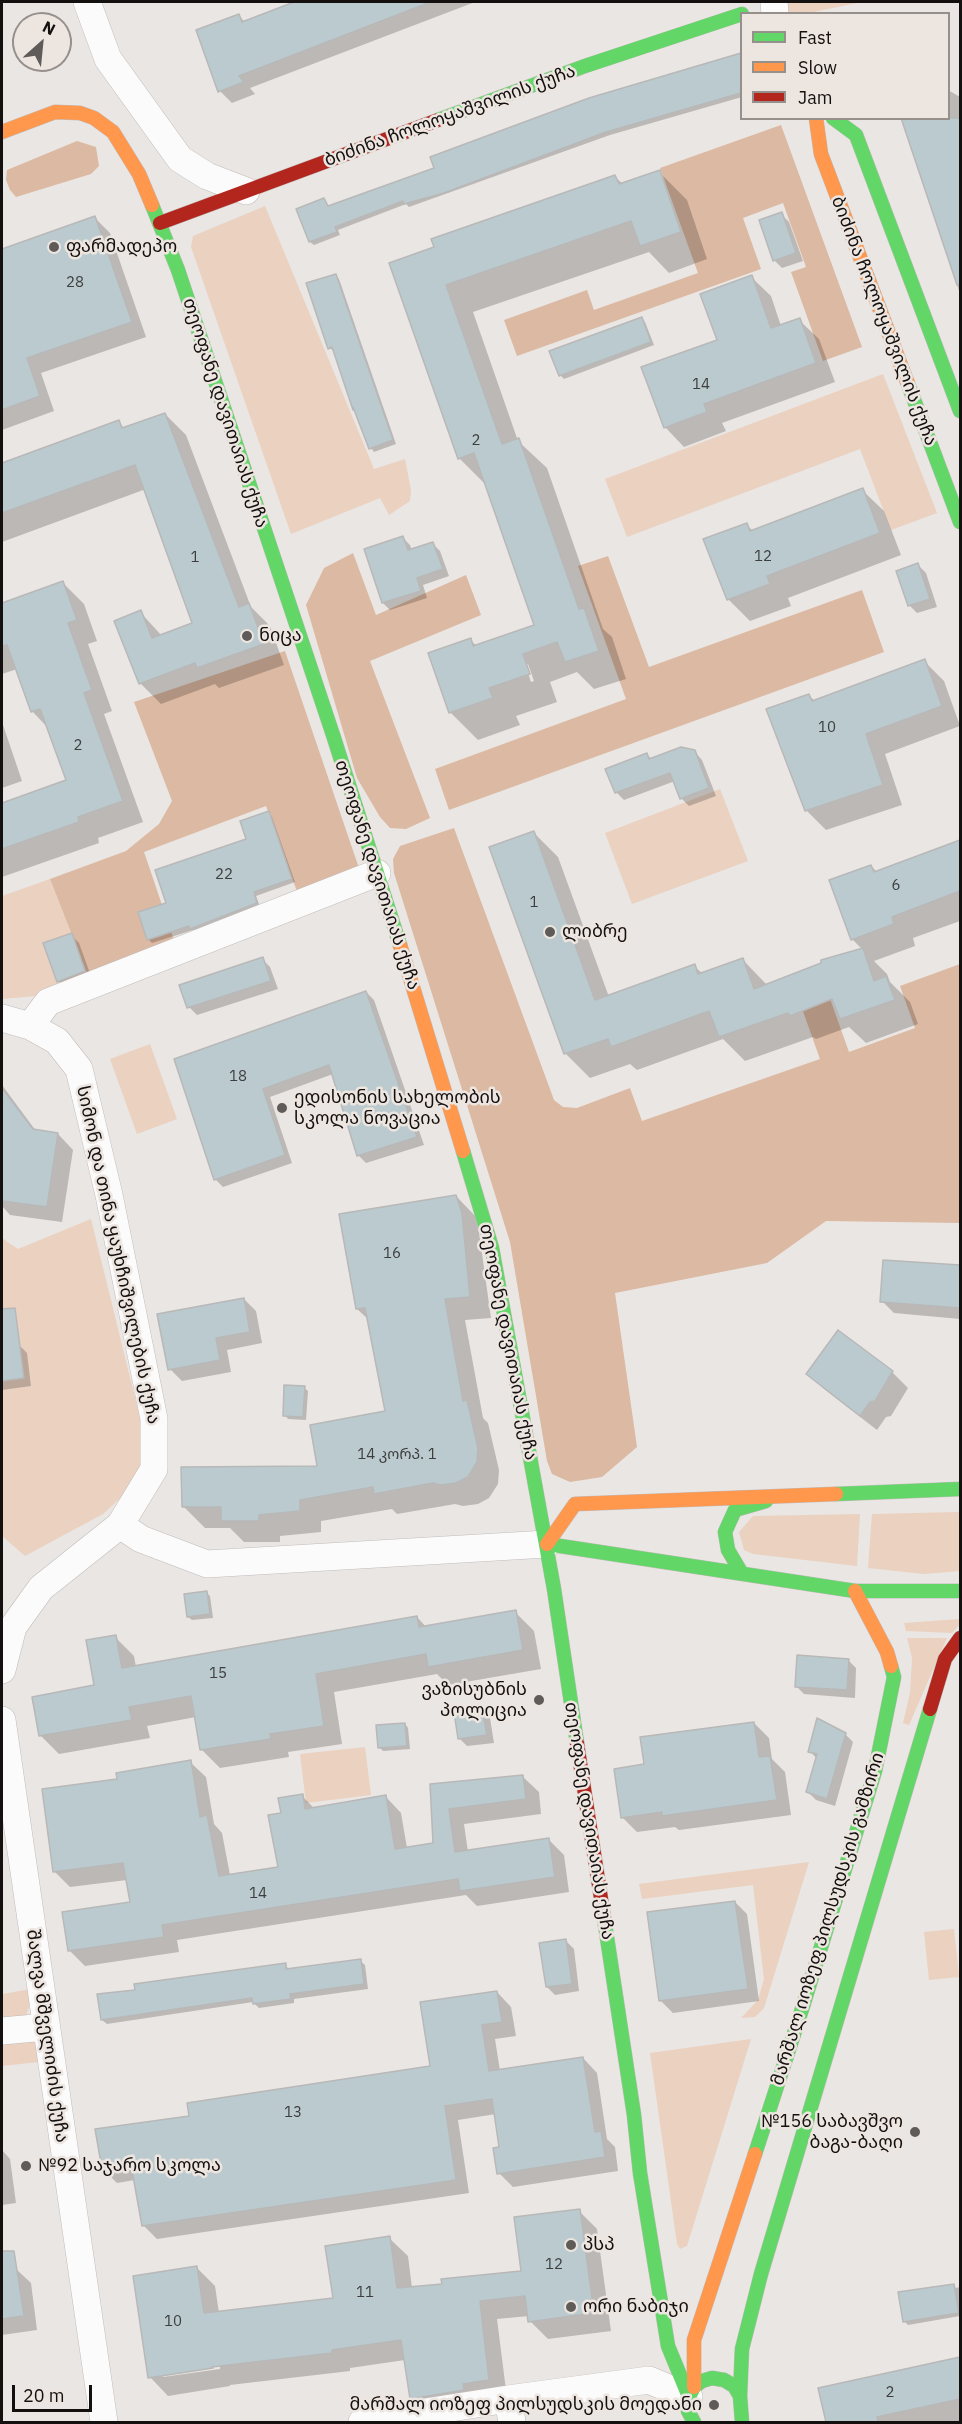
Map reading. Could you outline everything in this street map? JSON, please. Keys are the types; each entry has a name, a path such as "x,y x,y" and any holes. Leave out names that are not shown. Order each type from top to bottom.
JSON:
{"main road":[{"name":"ბიძინა ჩოლოყაშვილის ქუჩა","path":"160,223 585,66 740,14"},
{"name":"თეოფანე დავითაიას ქუჩა","path":"2,132 55,112 80,113 94,118 113,132 139,174 160,223 265,532 426,1028 492,1248 547,1544 634,2115 640,2173 668,2346 692,2402"},
{"name":"ბიძინა ჩოლოყაშვილის ქუჩა","path":"816,120 821,154 960,522"},
{"path":"836,120 856,135 958,398"},
{"path":"958,1483 944,1490 576,1504 547,1544 855,1591 960,1591"},
{"path":"741,1572 728,1550 725,1532 735,1510 779,1496"},
{"name":"მარშალ იოზეფ პილსუდსკის გამზირი","path":"692,2402 694,2340 803,2006 875,1771 894,1677 887,1652 855,1591"},
{"name":"მარშალ იოზეფ პილსუდსკის გამზირი","path":"741,2402 742,2349 761,2274 945,1659 960,1638"},
{"path":"692,2402 702,2381 712,2378 724,2380 734,2386 741,2402 742,2422"},
{"path":"734,2422 741,2402"}],"street":[{"path":"87,2 108,59 180,159 207,176 246,191"},
{"path":"924,427 958,398"},
{"path":"30,1026 48,1002 377,873"},
{"name":"სიმონ და თინა ყაუხჩიშვილების ქუჩა","path":"2,1018 30,1026 57,1041 79,1069 109,1195 154,1419 153,1469 120,1525"},
{"path":"2,1670 7,1624 41,1588 120,1525 141,1539 207,1564 547,1544"},
{"name":"შალვა მშველიძის ქუჩა","path":"2,1720 104,2422"},
{"path":"2,2031 46,2026"},
{"path":"362,2422 510,2411 650,2380 692,2402"}],"shaded area":[{"path":"781,2 862,2 814,12 782,12"},
{"path":"781,125 862,347 823,361 791,272 806,267 783,203 743,218 761,269 517,356 504,320 587,290 594,310 698,273 660,168"},
{"path":"77,141 96,147 99,166 91,174 16,197 10,190 6,180 7,170"},
{"path":"265,206 374,469 405,459 411,490 410,501 389,515 380,498 291,534 191,247 193,236"},
{"path":"883,374 937,513 891,530 860,449 627,537 605,479"},
{"path":"353,553 376,615 466,575 481,615 370,661 430,818 406,829 390,828 380,817 357,778 306,605 324,568"},
{"path":"608,556 649,667 862,590 884,652 449,810 435,769 626,699 578,566"},
{"path":"285,651 360,871 299,897 266,806 144,852 176,946 90,981 50,879 126,851 159,824 172,801 134,702"},
{"path":"720,789 748,861 632,904 605,833"},
{"path":"454,828 554,1100 563,1107 577,1108 630,1088 642,1121 820,1059 800,1003 828,993 849,1052 915,1028 900,986 960,964 960,1223 826,1221 767,1263 615,1293 637,1447 602,1477 570,1482 552,1474 547,1461 510,1242 394,873 393,859 400,846"},
{"path":"50,879 90,981 59,994 2,999 2,896"},
{"path":"150,1044 177,1119 137,1134 110,1059"},
{"path":"91,1219 141,1422 140,1470 128,1491 103,1514 25,1556 2,1536 2,1238 18,1249"},
{"path":"960,1512 960,1571 924,1574 868,1568 872,1514"},
{"path":"860,1514 857,1566 753,1554 744,1550 739,1532 753,1516"},
{"path":"960,1619 960,1624 952,1633 906,1631 904,1623"},
{"path":"907,1638 947,1638 909,1725 903,1723 910,1693 912,1658"},
{"path":"365,1747 371,1795 306,1803 300,1754"},
{"path":"809,1862 764,2008 755,2017 741,2018 758,2000 764,1979 753,1885 642,1899 639,1884"},
{"path":"954,1929 959,1977 929,1980 924,1932"},
{"path":"31,1989 32,1999 24,2021 2,2024 2,1994"},
{"path":"35,2034 38,2062 2,2066 2,2038"},
{"path":"751,2039 687,2246 680,2249 677,2244 650,2053"}],"building":[{"path":"294,2 428,3 239,76 244,82 218,92 196,30 239,14 242,22"},
{"path":"740,53 740,93 606,132 444,193 404,204 403,201 335,227 337,232 309,242 296,209 324,198 328,206 434,168 430,157 589,98"},
{"path":"960,118 960,284 957,285 902,120"},
{"path":"660,170 681,232 640,246 631,221 446,285 502,444 519,438 579,609 584,608 599,651 565,662 557,642 523,654 530,674 489,688 493,698 449,713 428,653 471,638 473,646 534,625 474,453 458,459 389,263 434,247 431,239 615,175 619,184"},
{"path":"782,212 796,253 773,261 759,220"},
{"path":"95,216 132,322 27,358 40,396 2,410 2,249"},
{"path":"336,274 393,440 369,449 332,347 328,349 306,283"},
{"path":"752,275 771,328 800,318 816,363 704,404 707,412 664,428 641,367 717,340 700,294"},
{"path":"642,317 651,342 559,376 549,351"},
{"path":"165,413 239,607 249,603 264,644 197,668 195,663 139,684 114,621 141,610 152,638 192,623 135,465 2,513 2,463 119,420 122,428"},
{"path":"863,488 880,533 767,576 770,584 727,600 703,539 747,523 750,531"},
{"path":"403,536 408,550 433,542 443,569 417,578 421,591 382,603 364,549"},
{"path":"918,563 930,599 908,606 896,571"},
{"path":"63,581 77,620 68,623 92,690 84,693 123,801 78,817 79,822 2,849 2,803 66,780 40,709 31,712 7,645 2,646 2,603"},
{"path":"925,659 942,706 866,734 883,785 805,811 766,709 809,694 812,701"},
{"path":"681,747 695,750 709,788 680,799 670,773 615,793 605,769 647,753 649,759"},
{"path":"269,811 292,879 254,892 257,903 190,929 189,926 147,940 138,912 166,903 155,870 246,839 240,821"},
{"path":"534,831 595,1000 695,964 698,974 743,958 754,989 821,963 821,960 863,948 874,981 886,976 895,1000 840,1019 832,999 790,1016 788,1013 719,1037 709,1011 611,1047 608,1039 564,1054 489,847"},
{"path":"960,840 960,891 892,917 894,924 851,940 829,880 871,865 874,872"},
{"path":"72,933 85,971 57,982 43,943"},
{"path":"263,957 271,981 187,1008 179,985"},
{"path":"366,991 417,1137 357,1156 329,1065 263,1089 285,1155 214,1180 174,1059"},
{"path":"2,1088 33,1129 58,1133 47,1207 2,1201"},
{"path":"456,1195 462,1213 470,1297 445,1299 463,1401 467,1400 478,1448 477,1462 468,1477 456,1483 441,1485 433,1483 374,1494 373,1487 300,1500 300,1511 259,1515 259,1521 221,1521 221,1507 182,1507 181,1467 317,1466 310,1425 385,1411 365,1308 356,1309 339,1214"},
{"path":"883,1260 960,1265 960,1308 880,1302"},
{"path":"244,1298 250,1332 216,1338 220,1360 168,1370 157,1314"},
{"path":"15,1308 24,1378 2,1381 2,1309"},
{"path":"838,1330 893,1371 875,1401 870,1402 860,1416 806,1374"},
{"path":"284,1385 305,1386 303,1417 283,1416"},
{"path":"207,1591 210,1614 187,1617 184,1594"},
{"path":"516,1610 523,1650 428,1667 426,1654 316,1674 324,1726 270,1734 271,1739 200,1750 191,1696 129,1707 132,1720 39,1736 32,1697 94,1685 86,1640 116,1635 122,1668 417,1616 419,1627"},
{"path":"797,1655 849,1659 847,1690 795,1687"},
{"path":"482,1708 487,1735 458,1739 454,1712"},
{"path":"817,1718 846,1733 827,1799 806,1792 817,1754 808,1752"},
{"path":"754,1722 759,1757 770,1756 777,1800 662,1816 662,1812 621,1818 614,1769 644,1764 640,1737"},
{"path":"405,1723 407,1746 378,1748 376,1725"},
{"path":"191,1760 200,1817 207,1815 219,1876 278,1867 268,1815 281,1813 278,1798 303,1794 305,1809 386,1795 395,1849 433,1843 430,1784 523,1775 526,1799 449,1809 455,1852 549,1838 555,1877 460,1891 458,1879 162,1925 164,1937 68,1951 62,1912 130,1902 123,1863 53,1872 42,1789 117,1779 116,1773"},
{"path":"735,1901 748,1989 659,2001 647,1912"},
{"path":"566,1939 572,1984 546,1987 539,1943"},
{"path":"361,1959 364,1984 290,1994 291,1999 253,2004 252,1998 101,2020 97,1994 135,1990 134,1984 286,1963 286,1969"},
{"path":"497,1991 502,2022 482,2025 489,2071 583,2057 595,2132 601,2131 605,2157 497,2174 493,2148 499,2147 492,2099 445,2106 456,2180 142,2226 131,2165 102,2169 95,2129 189,2116 187,2103 430,2066 420,2002"},
{"path":"580,2209 594,2313 528,2322 525,2296 480,2301 489,2380 463,2384 464,2390 410,2399 401,2340 332,2350 332,2353 212,2367 148,2378 133,2276 197,2266 204,2313 333,2298 325,2246 390,2236 397,2288 442,2284 441,2279 521,2271 514,2217"},
{"path":"2,2251 14,2251 24,2316 2,2319"},
{"path":"954,2284 959,2313 903,2322 898,2292"},
{"path":"960,2357 960,2399 877,2417 878,2422 826,2422 818,2388"}],"traffic: fast":[{"path":"438,120 585,66 740,15"},
{"path":"836,120 856,135 960,411"},
{"path":"152,205 178,270 334,738 400,945"},
{"path":"908,384 960,522"},
{"path":"463,1151 492,1248 554,1589 577,1743"},
{"path":"836,1494 960,1489"},
{"path":"741,1572 728,1550 725,1532 735,1510 766,1501"},
{"path":"547,1544 855,1591 960,1591"},
{"path":"755,2154 875,1771 894,1677 891,1666"},
{"path":"740,2396 742,2349 761,2274 930,1709"},
{"path":"604,1918 634,2115 640,2173 668,2346 689,2397"},
{"path":"694,2422 688,2411 689,2397 694,2387 712,2378 724,2380 734,2386 740,2396 742,2422"}],"traffic: slow":[{"path":"2,132 55,112 80,113 94,118 113,132 139,174 152,205"},
{"path":"816,120 821,154 908,384"},
{"path":"400,945 463,1151"},
{"path":"547,1544 575,1504 836,1494"},
{"path":"855,1591 887,1652 891,1666"},
{"path":"694,2387 694,2340 755,2154"}],"traffic: jam":[{"path":"160,223 438,120"},
{"path":"930,1709 945,1659 960,1638"},
{"path":"577,1743 604,1918"}],"place":[{"name":"ფარმადეპო","path":"54,247"},
{"name":"ნიცა","path":"247,636"},
{"name":"ლიბრე","path":"550,932"},
{"name":"ედისონის სახელობის სკოლა ნოვაცია","path":"282,1108"},
{"name":"ვაზისუბნის პოლიცია","path":"539,1700"},
{"name":"№156 საბავშვო ბაგა-ბაღი","path":"915,2132"},
{"name":"№92 საჯარო სკოლა","path":"26,2166"},
{"name":"პსპ","path":"571,2245"},
{"name":"ორი ნაბიჯი","path":"571,2307"},
{"name":"მარშალ იოზეფ პილსუდსკის მოედანი","path":"714,2405"}]}
